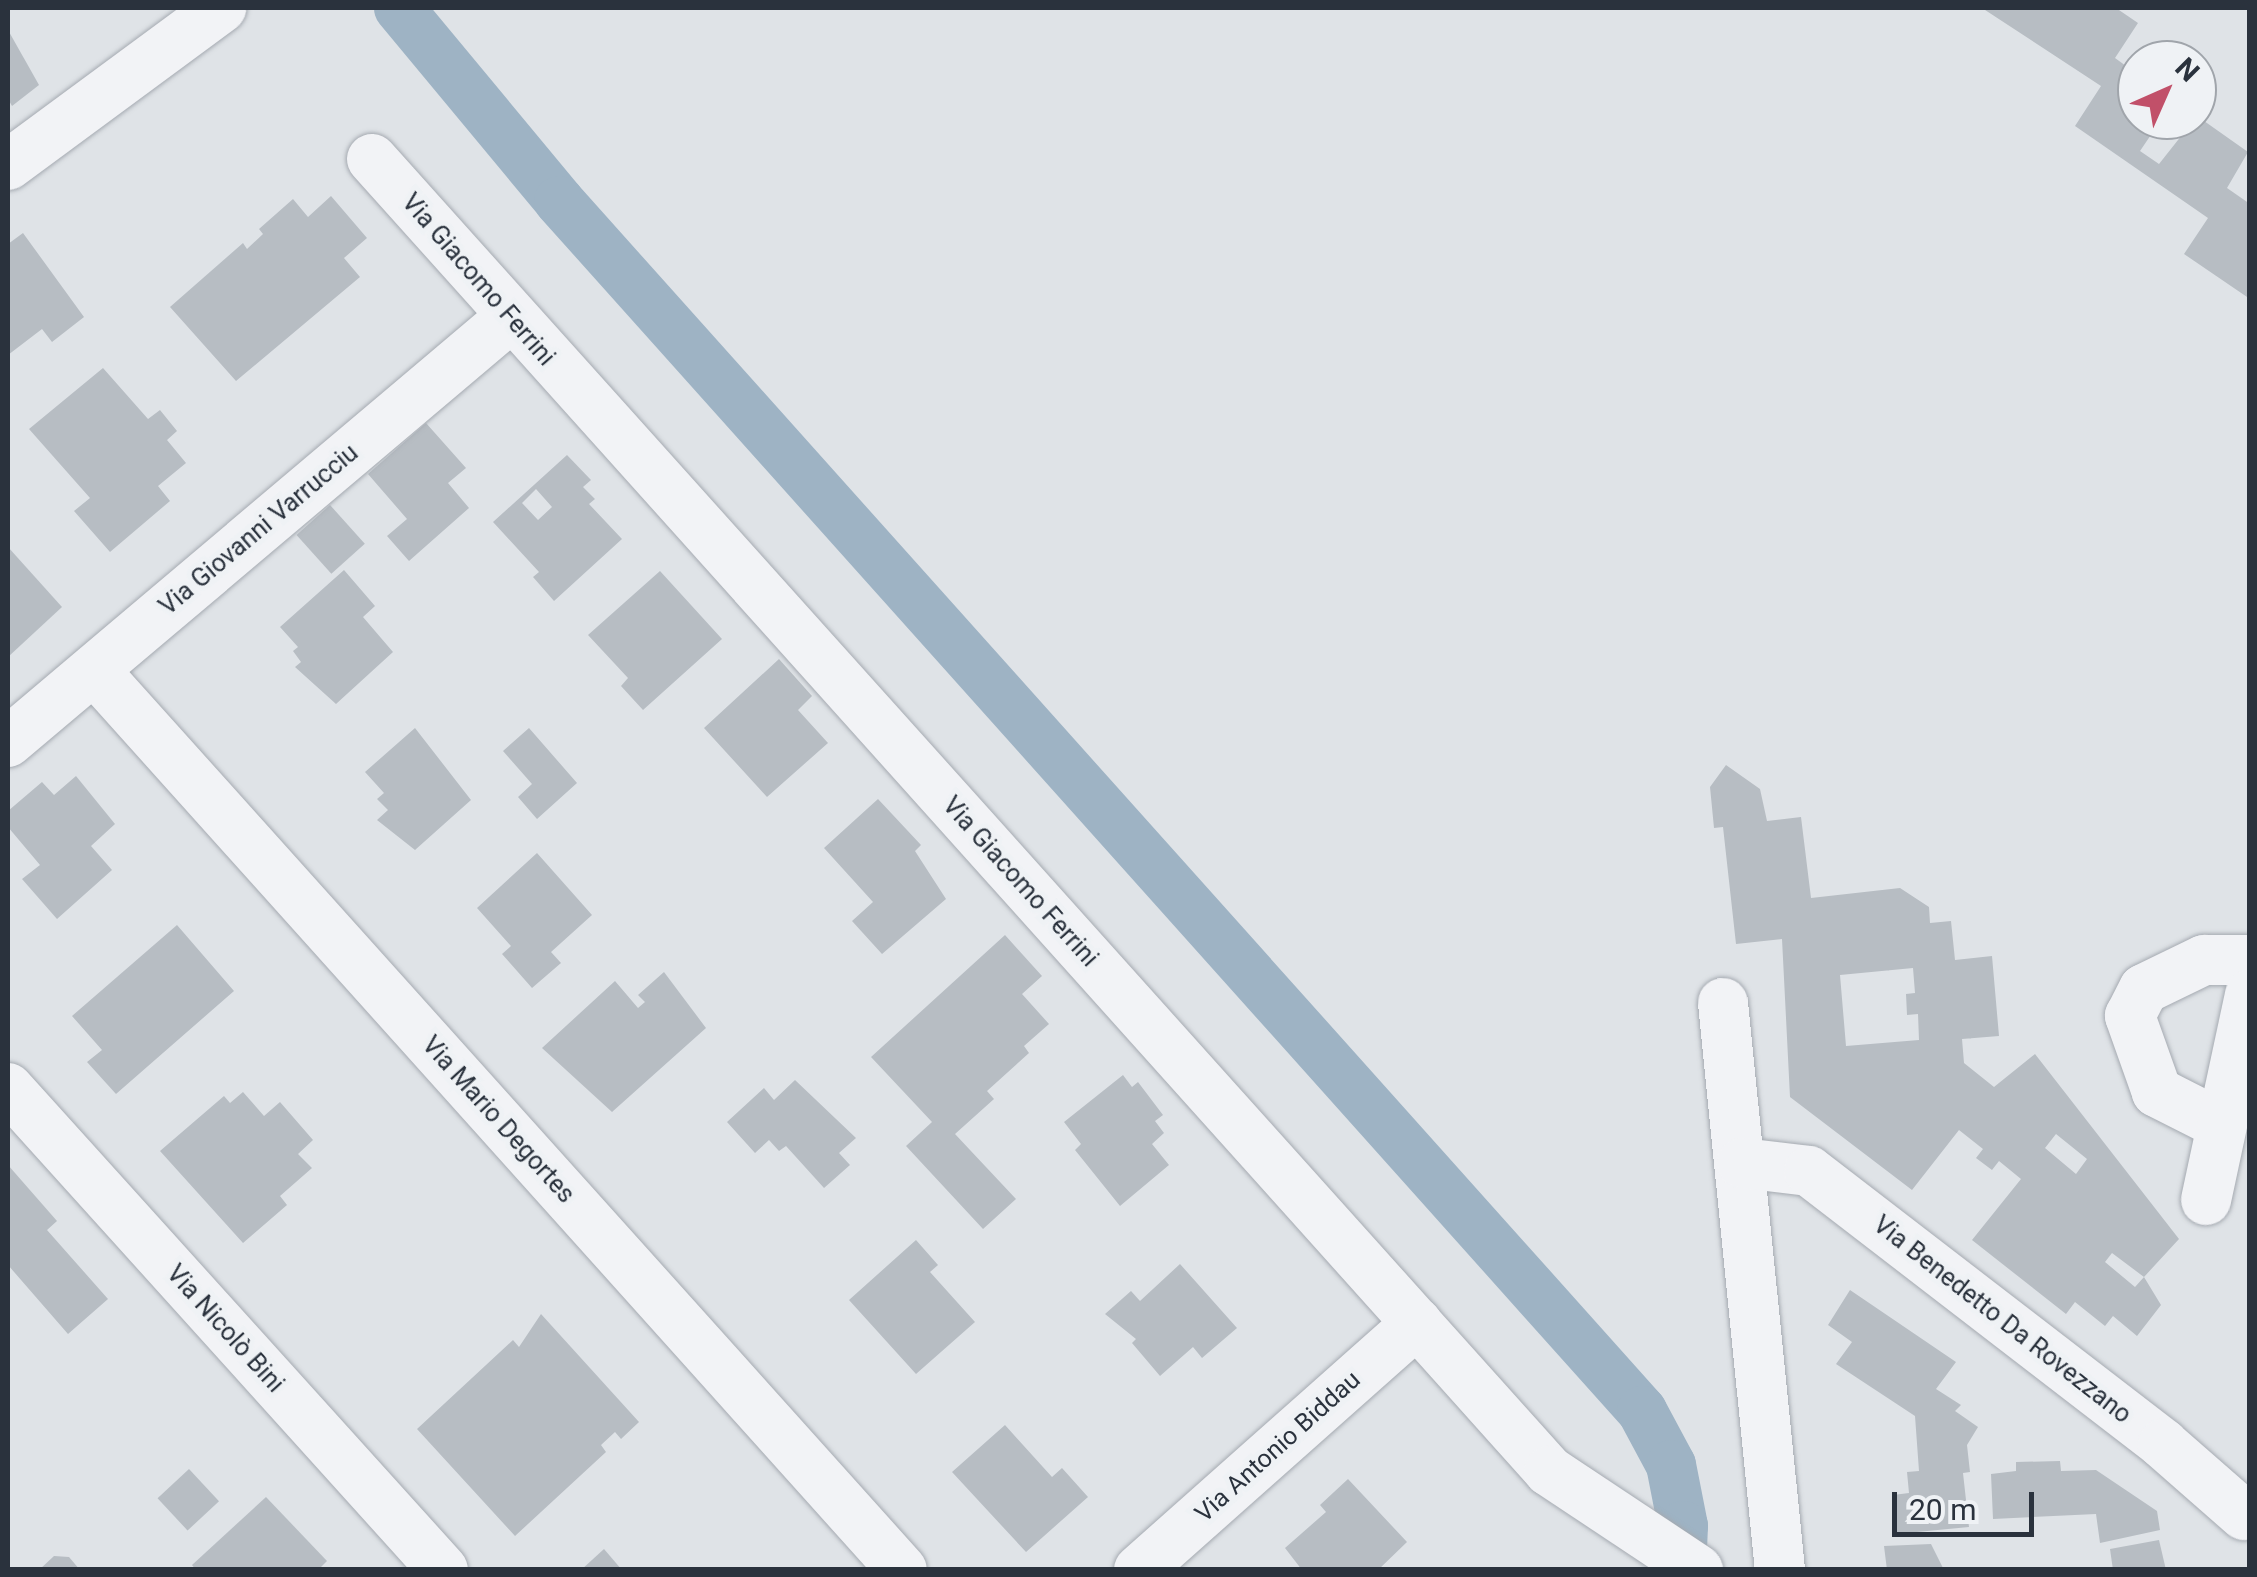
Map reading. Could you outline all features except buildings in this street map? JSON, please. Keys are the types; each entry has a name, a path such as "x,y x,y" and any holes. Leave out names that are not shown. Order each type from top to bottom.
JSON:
{"street":[{"path":"8,165 221,8"},
{"name":"Via Giacomo Ferrini","path":"372,159 510,318 1548,1470 1600,1510 1698,1570"},
{"name":"Via Giovanni Varrucciu","path":"8,742 510,318"},
{"name":"Via Mario Degortes","path":"94,670 902,1570"},
{"path":"2220,1124 2158,1092 2130,1016 2144,990 2204,960 2250,960"},
{"path":"2206,1200 2250,995"},
{"path":"1722,1004 1742,1163 1780,1570"},
{"name":"Via Nicolò Bini","path":"8,1088 442,1570"},
{"name":"Via Benedetto Da Rovezzano","path":"1742,1163 1809,1171 2164,1444 2244,1515"},
{"name":"Via Antonio Biddau","path":"1140,1570 1417,1324"}],"waterway":[{"path":"399,8 559,201 1642,1411 1671,1465 1683,1526 1681,1570"}]}
